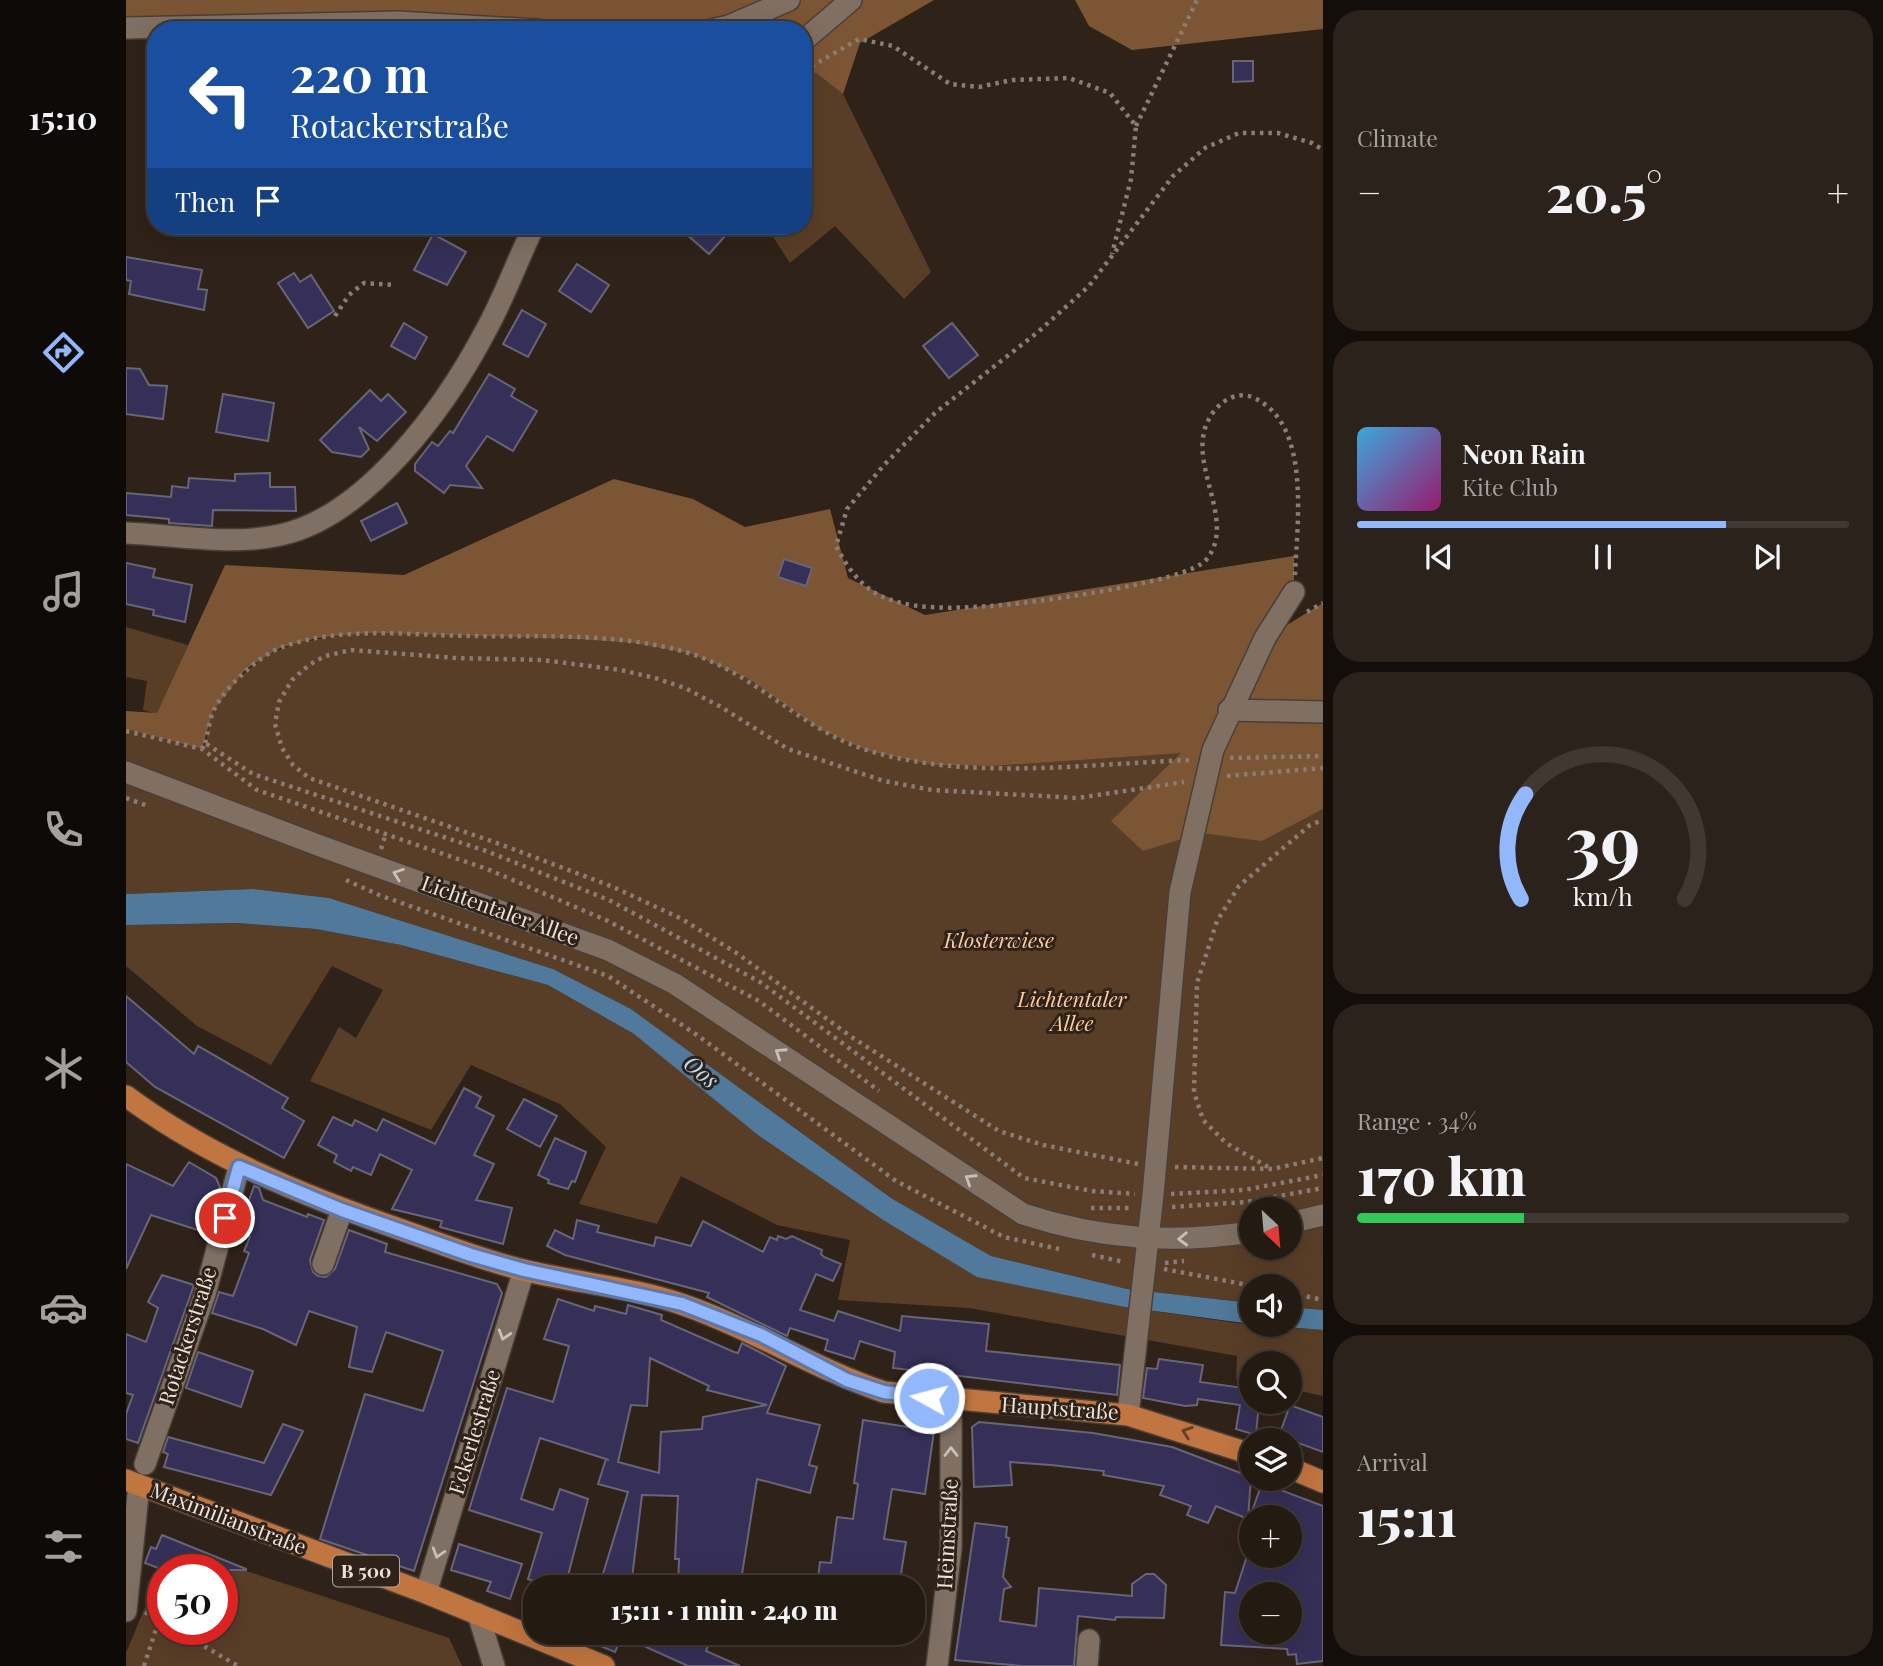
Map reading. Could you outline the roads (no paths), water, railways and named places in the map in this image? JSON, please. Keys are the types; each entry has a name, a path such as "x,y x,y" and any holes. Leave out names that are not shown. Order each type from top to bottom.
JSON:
{"main road":[{"name":"Hauptstraße","path":"126,1096 154,1117 239,1167 342,1210 524,1270 682,1304 761,1335 847,1380 884,1392 951,1401 1128,1415 1239,1450"},
{"path":"1302,1473 1323,1482"},
{"name":"Maximilianstraße","path":"132,1482 426,1593 604,1666"}],"street":[{"path":"741,21 789,0"},
{"path":"812,33 851,0"},
{"path":"126,28 147,28"},
{"path":"126,533 231,539 279,536 323,521 366,490 459,379 486,330 530,235"},
{"path":"1128,1415 1142,1276 1153,1202 1180,892 1207,769 1229,710 1265,638 1294,592"},
{"path":"1229,710 1323,712"},
{"name":"Lichtentaler Allee","path":"126,772 323,847 608,950 675,984 1023,1214 1085,1231 1149,1239 1184,1240 1239,1233"},
{"name":"Rotackerstraße","path":"145,1464 205,1294 239,1167"},
{"path":"323,1264 342,1210"},
{"path":"1302,1220 1323,1215"},
{"name":"Eckerlestraße","path":"426,1593 524,1270"},
{"name":"Heimstraße","path":"937,1666 951,1548 951,1401"},
{"path":"127,1606 132,1482"},
{"path":"478,1614 494,1666"},
{"path":"1087,1666 1089,1640"}],"water":[{"name":"Oos","path":"253,889 329,898 553,969 631,1009 891,1198 991,1256 1127,1289 1239,1302 1239,1322 1125,1307 977,1277 880,1218 758,1135 634,1034 548,985 401,945 316,929 237,923 126,925 126,894"},
{"path":"1302,1308 1323,1310 1323,1330 1302,1328"}],"park label":[{"name":"Klosterwiese","path":"999,941"}]}
